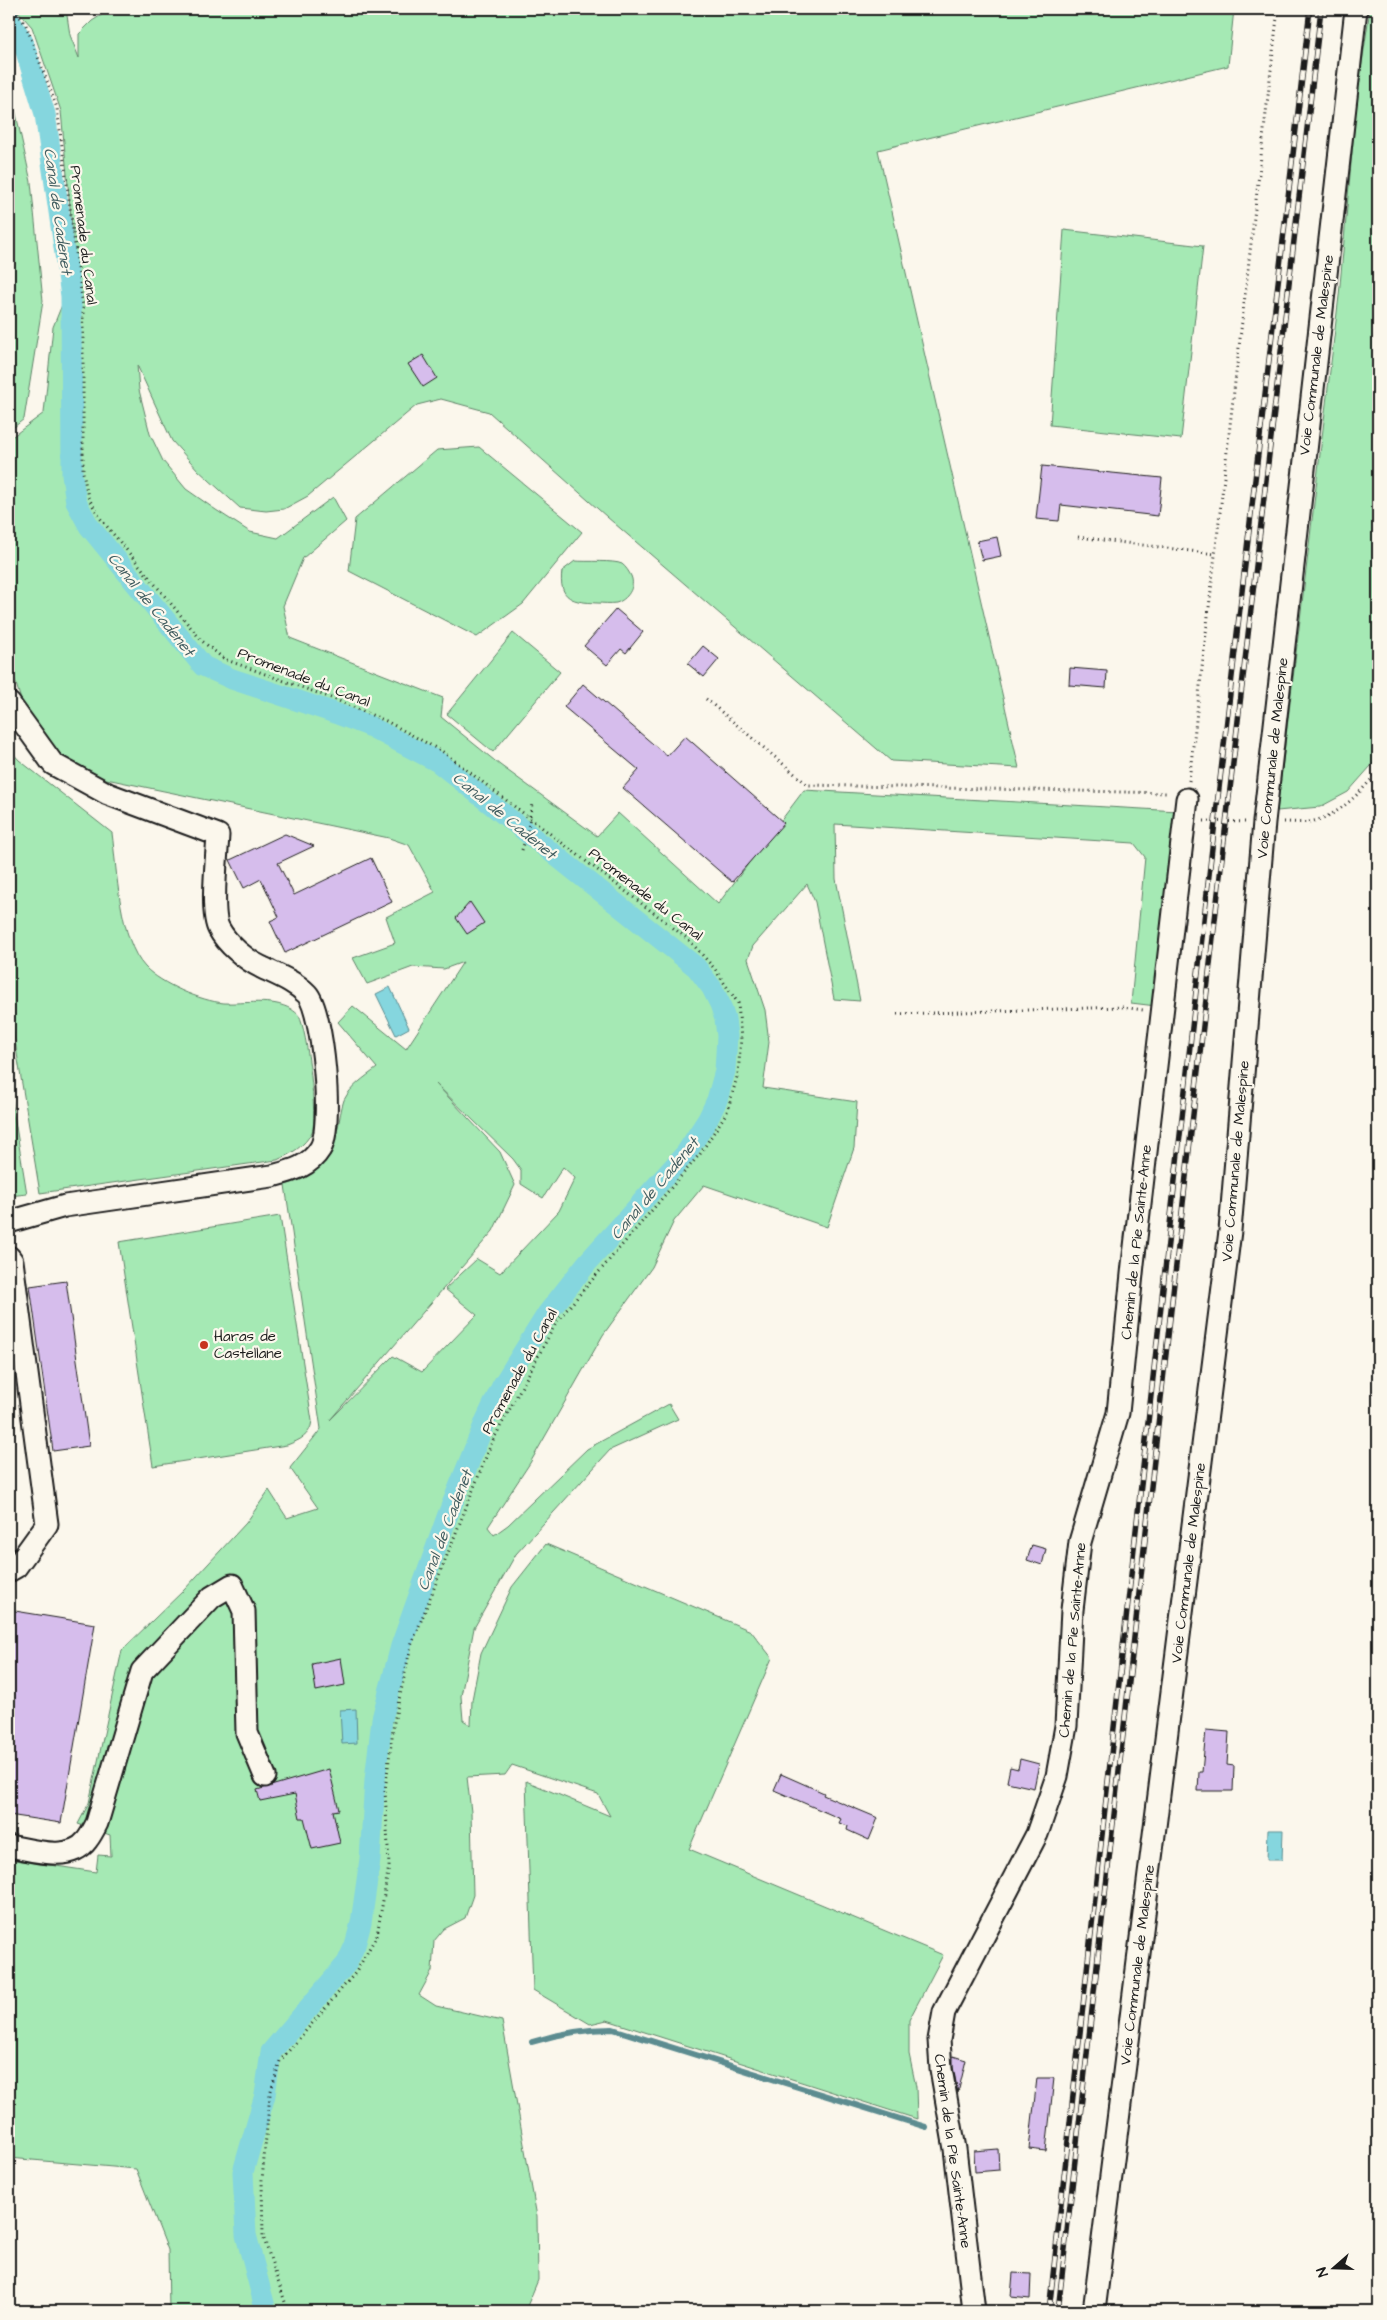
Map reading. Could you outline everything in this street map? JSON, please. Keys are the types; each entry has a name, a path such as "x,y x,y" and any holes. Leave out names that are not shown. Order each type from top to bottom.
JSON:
{"street":[{"name":"Voie Communale de Malespine","path":"1094,2311 1230,1231 1264,822 1356,9"},
{"path":"9,703 53,764 108,794 218,835 214,906 218,928 231,945 258,966 285,978 308,995 315,1011 327,1094 327,1130 322,1148 313,1159 291,1171 272,1176 65,1206 9,1222"},
{"name":"Chemin de la Pie Sainte-Anne","path":"974,2311 955,2149 941,2069 939,2040 944,2012 1037,1834 1057,1776 1066,1726 1072,1610 1080,1542 1118,1413 1186,799"},
{"path":"9,1257 14,1270 47,1524 16,1567 9,1571"},
{"path":"9,1846 61,1854 77,1849 86,1842 97,1823 142,1671 212,1598 232,1585 244,1611 247,1733 265,1776"}],"path":[{"name":"Promenade du Canal","path":"14,9 26,26 57,108 83,306 84,472 88,497 100,518 202,641 224,659 334,699 386,721 443,752 688,940 714,968 738,1003 741,1039 738,1074 727,1112 700,1154 557,1320 492,1442 412,1646 394,1722 384,1790 389,1866 377,1935 356,1972 280,2062 270,2094 262,2180 263,2236 288,2311"},
{"path":"1186,799 1278,9"},
{"path":"1078,537 1215,554"},
{"path":"706,699 808,785 1164,792 1186,799 1202,821 1309,822 1334,813 1358,794 1378,772"},
{"path":"522,850 532,804"},
{"path":"897,1014 1122,1007 1148,1010 1161,1019"}],"green space":[{"path":"16,9 66,9 70,35 79,58 79,34 92,21 111,9 1234,9 1228,66 878,150 1019,768 891,761 607,517 489,412 441,399 417,405 308,496 284,509 266,511 240,508 198,470 172,441 137,365 139,390 150,434 163,461 186,489 216,510 250,532 278,538 333,497 346,521 303,558 283,606 290,638 443,698 441,717 500,765 597,836 618,813 718,904 804,790 1178,811 1156,1006 1131,1003 1145,857 1134,843 835,824 836,879 860,1001 834,999 815,902 807,884 753,946 748,959 765,1010 769,1042 763,1088 857,1102 854,1148 827,1227 704,1185 674,1221 652,1267 603,1335 530,1463 488,1527 494,1535 508,1525 587,1449 669,1404 678,1419 610,1450 516,1554 474,1628 461,1696 463,1720 471,1725 472,1700 481,1653 512,1587 546,1544 751,1631 772,1658 689,1849 943,1955 909,2020 909,2054 916,2087 917,2119 607,2020 590,2024 533,1990 526,1781 610,1816 598,1794 512,1765 505,1775 467,1777 471,1812 473,1895 465,1918 444,1929 434,1941 432,1971 419,1995 436,2006 502,2021 537,2217 538,2280 525,2311 169,2311 168,2250 136,2169 9,2158 9,1859 96,1872 98,1855 111,1856 110,1835 78,1824 89,1803 122,1650 184,1590 246,1523 269,1490 287,1518 318,1508 290,1468 321,1429 285,1185 306,1177 321,1165 327,1157 335,1138 344,1100 354,1086 377,1068 338,1022 353,1006 406,1049 463,962 444,969 413,967 367,984 353,958 395,943 386,917 435,892 409,845 389,838 92,776 58,752 37,729 21,700 9,661 9,439 44,413 53,327 76,270 61,111 32,27","holes":["436,1084 513,1159 521,1170 521,1184 543,1198 563,1167 575,1178 559,1211 500,1273 477,1259 445,1289 477,1315 422,1372 393,1356 330,1420 493,1231 515,1185 500,1152"]},
{"path":"1370,9 1378,9 1378,758 1348,792 1320,807 1277,811 1339,296 1357,97"},
{"path":"9,82 31,182 43,301 24,419 9,431"},
{"path":"1064,230 1203,246 1181,439 1050,425"},
{"path":"479,447 582,532 523,604 477,637 349,571 355,519 437,450"},
{"path":"575,561 622,564 631,576 630,593 624,599 614,603 581,602 569,598 565,594 561,581 562,571"},
{"path":"513,633 560,672 493,752 447,714"},
{"path":"9,749 19,760 112,833 124,922 136,955 145,967 161,980 182,991 204,999 224,1003 258,1002 275,1004 291,1009 298,1015 302,1024 308,1055 314,1110 312,1132 297,1149 277,1160 40,1193 9,1005"},
{"path":"9,1084 27,1194 9,1196"},
{"path":"280,1216 312,1421 307,1434 287,1445 153,1466 119,1242"}],"water":[{"path":"390,987 409,1028 396,1035 376,994"},
{"path":"356,1709 357,1743 342,1744 340,1710"},
{"path":"1268,1830 1283,1830 1282,1860 1267,1860"}],"building":[{"path":"423,355 437,378 423,387 408,364"},
{"path":"1042,466 1162,478 1158,516 1061,505 1059,521 1036,519"},
{"path":"997,537 1001,556 982,560 977,541"},
{"path":"616,609 643,632 626,653 621,649 607,665 584,646"},
{"path":"703,646 719,659 704,677 688,664"},
{"path":"1070,668 1107,671 1106,688 1069,685"},
{"path":"583,684 667,756 685,736 784,823 732,882 623,788 639,770 564,707"},
{"path":"285,834 314,846 278,863 294,895 371,858 392,902 285,953 270,921 279,917 261,879 244,888 230,860"},
{"path":"470,902 484,923 467,934 456,918"},
{"path":"66,1281 89,1446 53,1451 30,1286"},
{"path":"1032,1545 1046,1549 1042,1565 1027,1560"},
{"path":"9,1610 95,1624 61,1823 9,1815"},
{"path":"341,1658 345,1685 316,1691 312,1664"},
{"path":"1206,1730 1229,1732 1227,1765 1234,1766 1233,1791 1198,1791"},
{"path":"1020,1759 1039,1764 1034,1788 1007,1782 1010,1767 1018,1769"},
{"path":"329,1769 339,1810 333,1811 340,1843 312,1849 304,1818 300,1818 295,1794 260,1801 257,1790"},
{"path":"781,1774 824,1793 823,1795 878,1818 869,1840 847,1830 848,1826 839,1823 841,1819 774,1790"},
{"path":"953,2056 966,2060 958,2093 953,2067"},
{"path":"1037,2078 1054,2078 1046,2151 1029,2149"},
{"path":"998,2149 999,2170 975,2172 974,2151"},
{"path":"1013,2273 1031,2274 1030,2299 1011,2297"}],"waterway":[{"name":"Canal de Cadenet","path":"9,19 23,42 45,114 71,296 72,475 76,502 89,526 203,666 232,679 369,726 438,762 696,967 712,988 720,1004 725,1019 727,1036 725,1071 717,1100 708,1119 686,1153 587,1263 547,1314 502,1386 486,1420 447,1517 401,1646 382,1719 375,1780 370,1859 361,1923 355,1945 347,1963 271,2052 265,2095 243,2172 246,2235 266,2311"},
{"path":"532,2042 572,2032 613,2029 926,2127"}],"railway":[{"path":"1049,2311 1212,848 1310,9"},
{"path":"1058,2311 1223,849 1321,9"}],"place":[{"name":"Haras de Castellane","path":"204,1345"}]}
